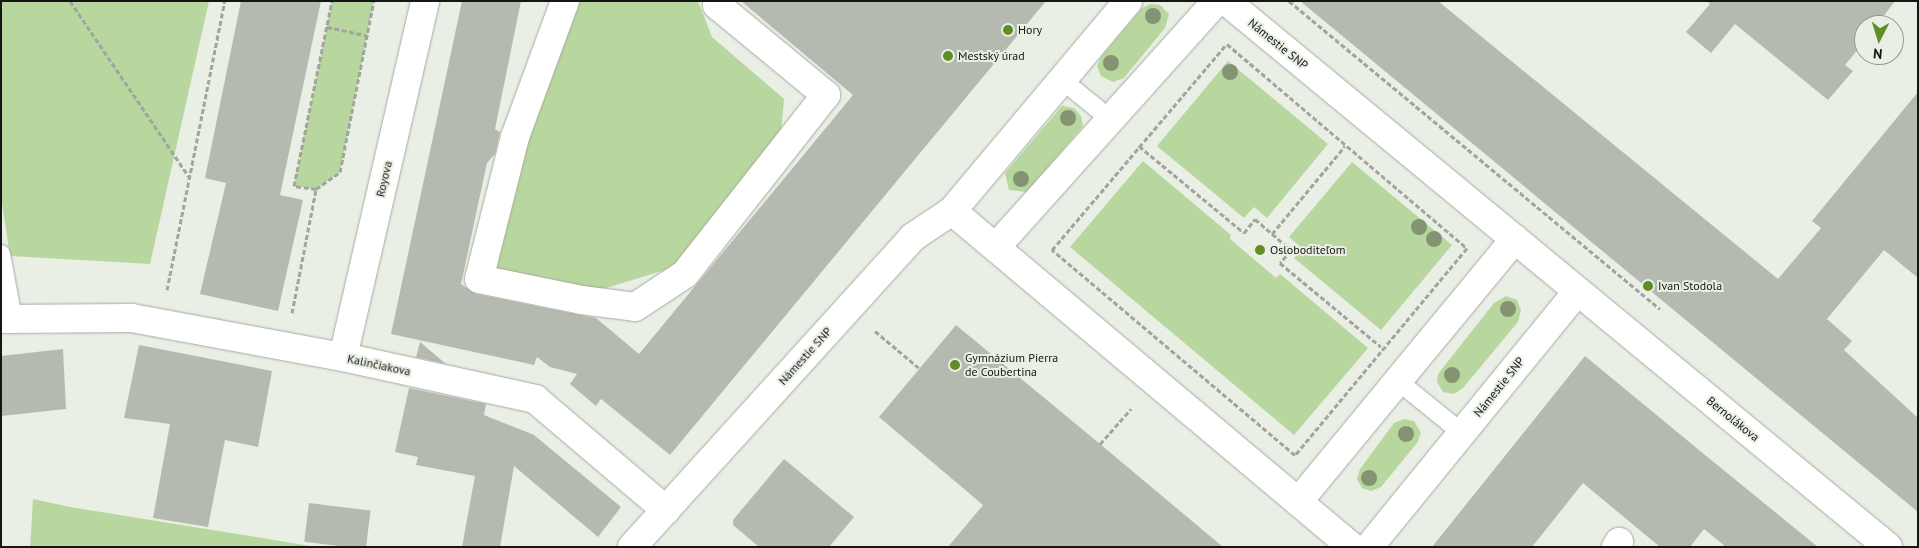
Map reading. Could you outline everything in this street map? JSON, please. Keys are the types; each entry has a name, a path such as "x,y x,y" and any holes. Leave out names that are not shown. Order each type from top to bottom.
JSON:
{"street":[{"name":"Royova","path":"343,357 425,1"},
{"path":"565,1 515,137 479,279 582,300 635,307 685,274 826,95 717,5 720,1"},
{"name":"Námestie SNP","path":"666,510 912,237 952,211 1128,1"},
{"path":"996,247 1217,1"},
{"name":"Námestie SNP","path":"1226,1 1578,291 1369,547"},
{"path":"952,211 1352,547"},
{"path":"1298,502 1514,238"},
{"name":"Bernolákova","path":"1578,291 1888,547"},
{"name":"Kalinčiakova","path":"7,318 132,318 343,357 536,399 666,510"},
{"path":"632,547 666,510"}],"lane":[{"path":"1062,80 1110,120"},
{"path":"1,254 7,318"},
{"path":"1398,380 1462,433"}],"path":[{"path":"70,1 189,177"},
{"path":"167,292 225,1"},
{"path":"332,1 294,186 316,189 340,172 374,1"},
{"path":"1289,1 1666,315"},
{"path":"327,27 366,35"},
{"path":"1052,250 1227,44 1467,248 1296,455"},
{"path":"1139,146 1244,233 1255,219 1291,250 1280,262 1384,349"},
{"path":"1272,234 1345,146"},
{"path":"291,319 316,189"},
{"path":"1617,323 1644,296"},
{"path":"870,328 919,368"},
{"path":"1126,400 1140,413"},
{"path":"1100,444 1133,407"}],"green space":[{"path":"1,1 209,1 150,264 10,256 1,197"},
{"path":"332,1 374,1 340,172 316,189 294,186"},
{"path":"577,1 698,1 712,37 784,99 781,133 675,267 593,292 490,271 521,150"},
{"path":"1150,4 1160,5 1169,14 1165,28 1124,78 1113,82 1101,76 1097,66 1101,57 1142,8"},
{"path":"1228,61 1328,144 1267,218 1254,207 1244,218 1157,146"},
{"path":"1062,106 1074,108 1081,116 1083,126 1027,192 1009,190 1005,173"},
{"path":"1143,161 1231,235 1230,239 1276,278 1280,274 1368,348 1294,435 1070,247"},
{"path":"1352,162 1452,245 1381,330 1294,258 1302,248 1289,237"},
{"path":"1506,296 1517,300 1521,310 1518,322 1463,388 1454,394 1443,392 1437,382 1438,374 1494,303"},
{"path":"1404,419 1414,421 1421,433 1417,443 1381,487 1371,491 1362,488 1357,479 1360,469 1394,423"},
{"path":"33,499 70,507 317,547 30,547"}],"building":[{"path":"241,1 321,1 280,195 303,200 278,311 200,294 226,183 205,178"},
{"path":"462,1 521,1 495,129 500,132 495,154 487,163 461,284 476,294 596,318 639,354 853,95 741,1 1046,1 670,455 601,399 596,406 570,384 577,374 550,367 537,357 534,365 391,334"},
{"path":"1300,1 1438,1 1778,279 1821,228 1812,221 1918,92 1918,278 1884,250 1827,319 1852,341 1844,350 1918,418 1918,512"},
{"path":"1707,1 1895,1 1884,15 1854,15 1854,54 1845,65 1853,71 1828,100 1735,24 1711,53 1686,32 1710,4"},
{"name":"Gymnázium Pierra de Coubertina","path":"956,325 1223,547 948,547 983,505 879,417"},
{"path":"420,342 446,364 416,357"},
{"path":"139,345 272,371 258,447 225,440 208,527 153,518 170,424 124,418"},
{"path":"63,349 66,409 1,416 1,356"},
{"path":"1585,356 1818,547 1726,547 1704,529 1690,547 1660,547 1583,483 1532,547 1432,547"},
{"path":"409,388 486,404 484,415 534,435 621,507 598,537 514,466 500,547 462,547 475,476 416,465 418,457 395,452"},
{"path":"784,459 854,517 829,547 759,547 733,525 733,520"},
{"path":"309,503 371,511 366,547 347,547 304,542"}],"place":[{"name":"Hory","path":"1008,30"},
{"name":"Mestský úrad","path":"948,56"},
{"name":"Osloboditeľom","path":"1260,250"},
{"name":"Ivan Stodola","path":"1648,286"},
{"name":"Gymnázium Pierra de Coubertina","path":"955,365"}]}
